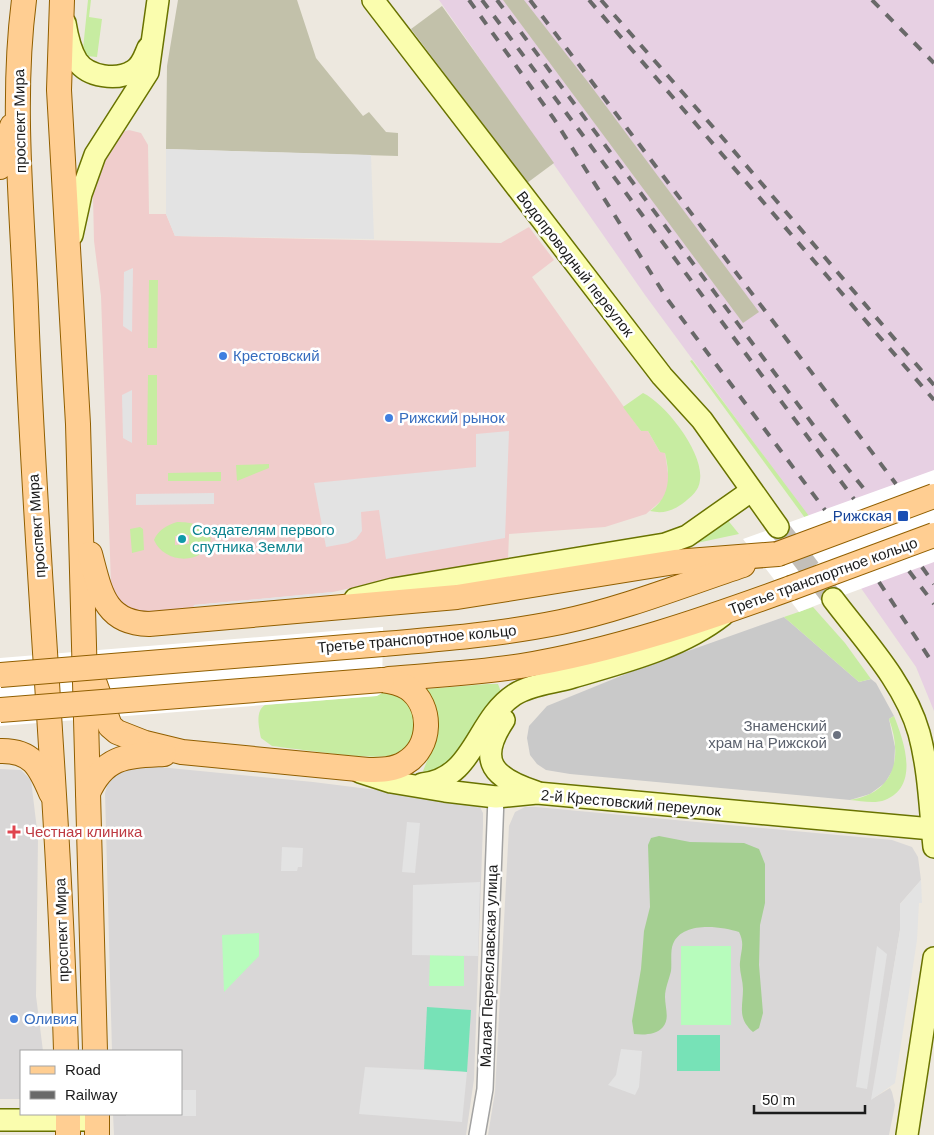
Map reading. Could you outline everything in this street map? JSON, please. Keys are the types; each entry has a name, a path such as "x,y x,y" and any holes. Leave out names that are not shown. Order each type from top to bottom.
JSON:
{"main road":[{"name":"проспект Мира","path":"24,0 18,92 30,418 55,804 66,1050"},
{"name":"проспект Мира","path":"62,0 59,90 70,268 81,527 95,1050"},
{"path":"62,0 67,34 76,60 83,68 102,76 125,75 138,67 148,49 156,22"},
{"path":"70,268 73,229 81,194 95,155 148,72 158,0"},
{"name":"Водопроводный переулок","path":"374,0 662,376 702,420 778,527"},
{"path":"0,166 10,134 18,92"},
{"path":"314,610 393,589 665,544 692,533 751,491"},
{"name":"Третье транспортное кольцо","path":"0,675 479,637 563,622 624,605 778,554 934,496"},
{"path":"81,527 95,572 110,610 128,622 163,624 505,591 675,562 778,554"},
{"name":"Третье транспортное кольцо","path":"0,710 483,671 572,656 634,640 732,609 934,536"},
{"path":"833,599 889,674 911,714 923,751 933,838"},
{"path":"412,786 442,780 457,770 495,713 516,694 571,678 698,634 732,609"},
{"name":"2-й Крестовский переулок","path":"85,654 110,726 130,738 182,752 344,769 412,786 496,797 537,793 933,838"},
{"path":"537,793 515,785 496,773 490,760 492,741 505,718 521,701 571,678"},
{"path":"344,769 383,770 395,767 413,758 420,749 426,726 422,704 416,695 402,685 382,680"},
{"path":"0,751 21,752 31,759 44,778 55,804"},
{"name":"2-й Крестовский переулок","path":"88,793 99,773 118,759 182,752"},
{"path":"907,1135 934,958"},
{"path":"0,1120 97,1123"}],"street":[{"name":"Малая Переяславская улица","path":"477,1135 484,1089 496,797"}],"shaded area":[{"path":"178,0 297,0 316,58 363,116 369,112 386,132 398,133 398,156 166,149 167,66"},
{"path":"439,0 934,0 934,711 916,667 863,591 645,295"},
{"path":"503,0 524,0 591,86 759,312 743,323"},
{"path":"442,6 554,163 527,183 411,29"},
{"path":"129,130 141,133 148,145 149,214 166,214 175,236 501,243 529,227 554,260 532,277 641,431 648,431 660,452 665,452 669,481 666,494 646,514 605,527 509,534 508,560 391,579 333,592 194,605 193,612 149,615 124,609 113,593 111,584 101,296 94,241 93,196 95,172 122,132"},
{"path":"166,149 371,155 374,239 175,236 166,214"},
{"path":"133,268 132,332 123,326 124,272"},
{"path":"132,390 132,443 123,438 122,395"},
{"path":"509,431 505,538 386,559 379,510 361,512 362,531 356,539 348,543 326,547 314,483 476,467 476,434"},
{"path":"214,493 214,504 136,505 136,494"},
{"path":"333,592 322,600 193,612 194,605"},
{"path":"784,617 859,682 871,679 876,683 894,716 889,719 895,747 894,768 885,783 870,794 850,800 570,774 546,770 537,764 530,755 527,738 529,726 547,706 643,667"},
{"path":"139,765 313,782 465,801 480,807 483,813 483,825 474,1079 466,1135 114,1135 113,1115 182,1115 182,1050 112,1050 105,793 109,779 114,773"},
{"path":"0,769 21,770 31,780 38,838 36,996 43,1050 20,1050 20,1099 0,1099"},
{"path":"525,807 892,840 912,847 918,857 921,880 900,904 900,930 872,1099 890,1088 895,1105 889,1135 488,1135 495,1092 509,826 515,812"},
{"path":"407,822 420,823 415,873 402,872"},
{"path":"282,847 303,848 302,867 298,867 297,871 281,871"},
{"path":"921,880 922,903 919,903 917,940 895,1083 871,1100 900,930 900,904"},
{"path":"480,882 478,956 412,955 413,885"},
{"path":"877,946 887,954 867,1089 856,1087"},
{"path":"621,1049 642,1051 639,1087 635,1095 608,1085 616,1075"},
{"path":"365,1067 467,1072 462,1122 359,1114"},
{"path":"182,1090 196,1090 196,1116 126,1116 182,1115"}],"green space":[{"path":"88,0 91,0 89,17 102,19 97,57 86,56 83,49"},
{"path":"149,280 158,280 157,348 148,348"},
{"path":"692,360 809,516 805,518 690,361"},
{"path":"148,375 157,375 157,445 147,445"},
{"path":"643,393 662,407 682,430 700,469 700,480 694,494 682,504 667,511 650,511 662,499 667,485 668,469 665,453 660,452 648,431 641,431 623,407"},
{"path":"269,464 269,468 237,481 236,465"},
{"path":"221,472 221,481 168,481 168,473"},
{"path":"726,518 739,534 692,544"},
{"path":"177,522 197,525 202,527 208,534 211,539 207,548 201,554 193,558 184,559 166,554 159,548 154,540 156,536 166,526","holes":["189,535 189,544 175,545 175,536"]},
{"path":"140,527 143,529 144,550 132,553 130,529"},
{"path":"813,607 845,643 871,679 859,682 784,617"},
{"path":"498,684 501,692 451,767 427,773 423,771 434,744 426,689"},
{"path":"382,690 394,693 404,700 414,720 414,731 411,741 404,749 394,755 369,757 317,752 272,746 261,738 259,715 265,705 376,696"},
{"path":"894,716 905,750 906,774 903,784 896,793 885,800 868,802 850,800 877,790 892,771 895,747 889,719"},
{"path":"659,836 690,842 744,843 759,849 765,864 765,903 760,925 759,965 763,1013 759,1028 753,1032 745,1022 742,1012 741,936 739,932 722,928 703,927 685,932 673,944 671,971 665,994 667,1017 665,1024 660,1030 653,1033 634,1034 632,1021 641,969 644,931 650,907 648,845 651,838"},
{"path":"259,933 259,956 224,992 222,935"},
{"path":"681,946 731,946 731,1025 681,1025"},
{"path":"430,955 464,956 464,986 429,986"},
{"path":"427,1007 471,1010 467,1072 424,1069"},
{"path":"677,1035 720,1035 720,1071 677,1071"}],"pier":[{"path":"934,470 934,562 799,612 743,539"},
{"path":"383,627 382,693 377,696 0,726 0,658"}],"tunnel":[{"path":"778,527 833,599"}],"railway":[{"path":"469,0 554,119 668,300 825,510"},
{"path":"482,0 854,499"},
{"path":"497,0 814,426 868,494"},
{"path":"530,0 896,484"},
{"path":"589,0 934,400"},
{"path":"601,0 721,136 934,385"},
{"path":"872,0 934,63"},
{"path":"922,567 934,584"},
{"path":"909,571 934,604"},
{"path":"879,582 934,665"}],"place":[{"name":"Крестовский","path":"223,356"},
{"name":"Рижский рынок","path":"389,418"},
{"name":"Рижская","path":"903,516"},
{"name":"Создателям первого спутника Земли","path":"182,539"},
{"name":"Знаменский храм на Рижской","path":"837,735"},
{"name":"Честная клиника","path":"14,832"},
{"name":"Оливия","path":"14,1019"}]}
